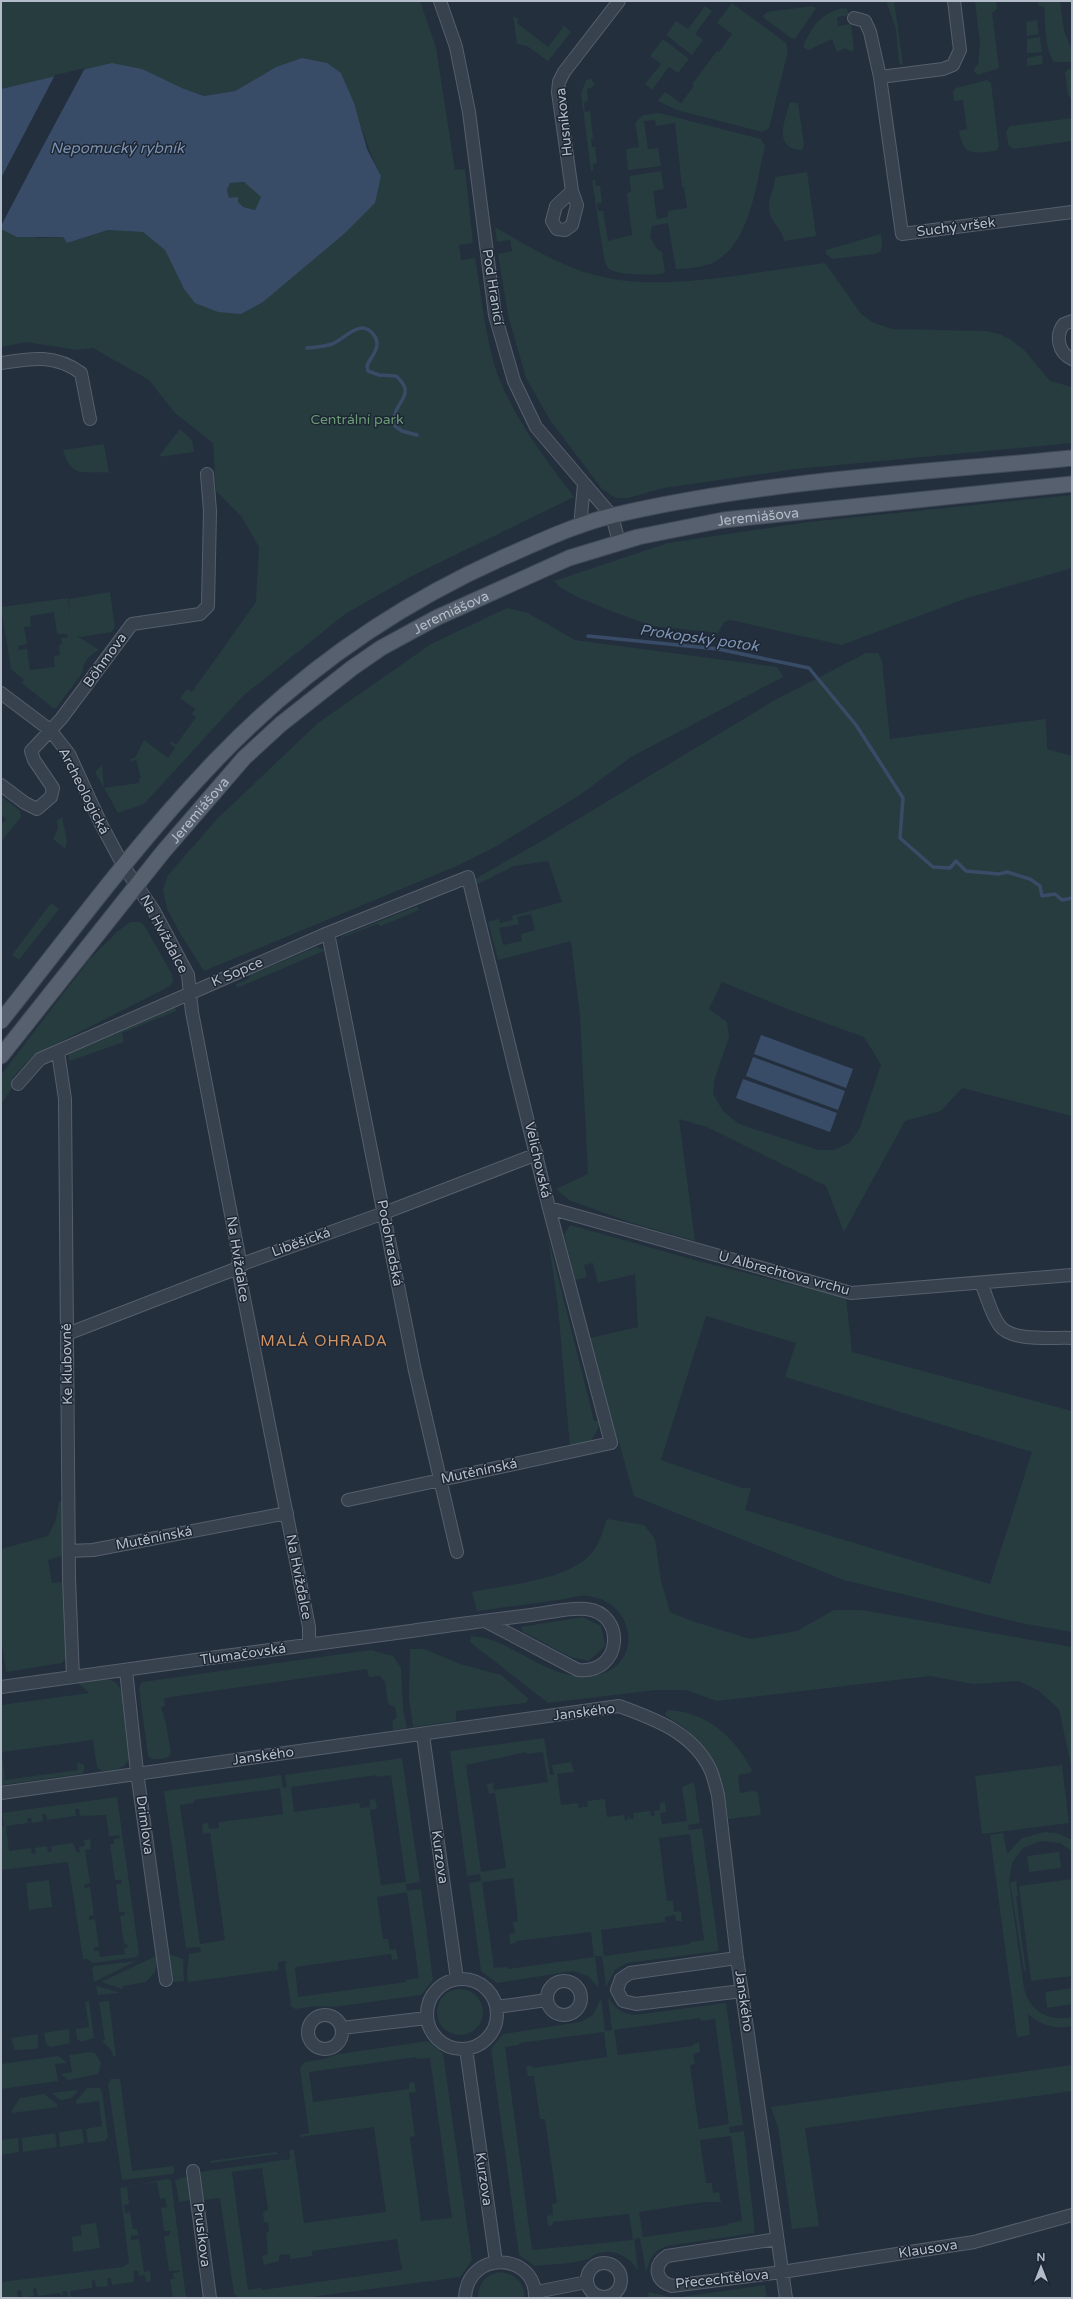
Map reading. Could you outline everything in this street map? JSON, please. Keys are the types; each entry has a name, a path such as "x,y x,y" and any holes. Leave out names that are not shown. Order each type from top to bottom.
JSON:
{"main road":[{"name":"Jeremiášova","path":"1,1021 152,830 217,759 259,719 305,679 370,630 426,595 557,534 612,516 712,496 789,486 1072,458"},
{"name":"Jeremiášova","path":"1,1056 137,884 226,777 281,724 375,652 436,618 568,558 619,542 723,520 1072,484"}],"street":[{"name":"Pod Hranicí","path":"440,1 456,47 469,112 495,315 514,381 536,427 612,516 619,542"},
{"name":"Husníkova","path":"572,191 558,92 559,82 564,72 619,1"},
{"path":"880,77 943,69 953,64 960,50 954,1"},
{"name":"Suchý vršek","path":"854,18 865,21 869,27 880,77 902,234 1072,212"},
{"path":"1072,321 1064,324 1059,336 1062,351 1072,359"},
{"path":"1,363 51,358 69,364 81,373 90,419"},
{"name":"Böhmova","path":"1,785 25,803 37,809 51,797 53,788 34,760 31,751 83,691 132,624 200,614 208,606 210,511 207,474"},
{"path":"580,527 584,484"},
{"name":"Archeologická","path":"1,693 50,730 69,754 101,824 124,867 137,884"},
{"name":"K Sopce","path":"18,1084 40,1059 190,992 328,933 468,877"},
{"name":"Velichovská","path":"468,877 550,1208 611,1443"},
{"name":"Na Hvížďalce","path":"137,884 154,911 188,975 239,1256 238,1268 309,1627 309,1645"},
{"name":"Podohradská","path":"328,933 439,1479 457,1552"},
{"name":"Ke klubovně","path":"58,1052 65,1098 69,1551 73,1677"},
{"name":"Liběšická","path":"67,1334 238,1268 245,1263 384,1213 537,1154"},
{"name":"U Albrechtova vrchu","path":"550,1208 851,1293 981,1283 1041,1276 1072,1275"},
{"path":"981,1283 999,1325 1005,1332 1017,1336 1072,1338"},
{"name":"Mutěnínská","path":"348,1500 439,1479 611,1443"},
{"name":"Mutěnínská","path":"69,1551 93,1550 286,1513"},
{"name":"Tlumačovská","path":"1,1687 485,1621 588,1609 598,1612 607,1618 612,1628 613,1650 608,1660 598,1668 588,1671 578,1670 485,1621"},
{"name":"Drimlova","path":"126,1670 137,1772 166,1980"},
{"name":"Janského","path":"1,1793 137,1772 423,1735 619,1706 656,1720 675,1730 691,1744 711,1771 718,1795 737,1958 786,2298"},
{"name":"Kurzova","path":"423,1735 457,1979"},
{"path":"737,1958 630,1972 621,1979 617,1990 623,2001 636,2004 742,1991"},
{"path":"457,1979 468,1979 482,1985 493,1997 497,2007 495,2024 487,2039 477,2046 466,2049 444,2045 436,2038 430,2029 427,2018 427,2007 434,1993 446,1982 457,1979"},
{"path":"497,2007 547,2000"},
{"path":"342,2028 427,2018"},
{"name":"Kurzova","path":"466,2049 496,2262"},
{"name":"Prusíkova","path":"193,2171 210,2298"},
{"name":"Klausova","path":"782,2272 974,2242 1072,2216"},
{"name":"Přecechtělova","path":"777,2239 667,2256 660,2260 657,2266 657,2273 660,2279 672,2286 782,2272"},
{"path":"465,2298 469,2280 476,2271 485,2265 496,2262 507,2262 522,2269 532,2282 536,2295 587,2282"}],"green space":[{"name":"Centrální park","path":"1,1 420,1 436,48 455,170 465,169 473,243 459,245 461,260 475,258 488,340 497,371 509,400 535,443 574,497 412,576 345,614 243,696 144,804 118,813 95,772 102,765 104,788 139,783 139,778 141,778 136,760 130,761 130,759 135,758 144,740 168,758 175,748 170,744 172,741 176,745 196,717 192,714 195,709 180,698 187,689 192,692 256,602 259,547 241,516 216,491 213,443 175,413 149,380 93,348 77,350 26,342 1,347 1,229 38,238 63,237 67,243 108,230 143,232 165,250 184,289 263,302 291,277 381,176 370,151 341,73 276,67 235,91 204,96 182,88 72,74 1,89"},
{"path":"886,1 894,1 903,65 899,63 896,29"},
{"path":"975,1 996,1 997,9 992,13 999,68 978,75 974,71 975,67 978,65 980,42"},
{"path":"1038,1 1060,1 1064,31 1072,51 1072,62 1054,62 1048,50 1044,7 1038,5"},
{"path":"732,3 786,43 788,51 769,128 762,132 677,110 658,101 665,92 681,103 694,86 692,84 732,34 717,23"},
{"path":"705,6 712,11 695,34 703,40 692,55 666,35 676,21 688,29"},
{"path":"812,6 816,8 815,10 795,39 791,38 763,16 767,12"},
{"path":"842,8 847,9 849,15 837,17 838,26 851,24 854,49 851,52 845,48 837,52 832,39 809,50 803,47 817,22 827,14"},
{"path":"513,16 519,19 517,23 548,47 564,26 571,32 548,61 527,46 517,44"},
{"path":"1037,20 1039,34 1027,36 1026,22"},
{"path":"1040,37 1042,52 1027,53 1027,39"},
{"path":"663,39 689,59 678,73 669,67 652,90 645,84 661,64 650,56"},
{"path":"1042,55 1043,64 1027,66 1027,58"},
{"path":"1068,69 1072,69 1072,99 1068,95 1065,72"},
{"path":"593,78 592,81 595,84 591,88 587,89 588,100 584,103 585,112 590,111 593,138 591,139 592,147 595,147 597,163 593,164 593,170 591,171 581,93 586,80"},
{"path":"987,80 991,83 999,147 996,151 971,152 963,145 959,131 967,129 963,100 954,101 953,91 956,88"},
{"path":"790,102 798,103 804,145 802,150 787,145 784,139 784,125"},
{"path":"659,113 761,139 765,146 755,193 745,226 737,240 728,252 716,261 697,267 676,269 668,223 652,226 650,237 657,249 662,252 665,273 620,273 609,269 604,258 592,180 595,180 596,186 600,186 602,203 597,203 598,211 603,211 608,241 632,235 627,193 631,192 629,176 661,171 664,189 653,191 657,219 668,217 668,211 687,208 684,187 682,187 675,123 656,126 655,120 644,121 648,149 658,148 661,166 628,170 626,149 639,147 635,123 643,115"},
{"path":"1072,118 1072,141 1014,149 1009,146 1006,131 1010,126"},
{"path":"807,172 816,236 784,241 782,234 771,218 769,208 775,177"},
{"path":"244,182 261,197 255,210 243,207 229,199 227,190 230,183"},
{"path":"495,227 558,262 585,272 624,281 652,282 711,279 825,263 862,315 874,323 892,329 986,331 999,334 1010,339 1025,351 1050,381 1072,387 1072,443 796,469 664,488 628,498 616,498 602,489 550,420 526,378 508,315 498,254 512,251 510,240 497,242"},
{"path":"881,234 881,251 875,254 832,259 826,254 826,250"},
{"path":"180,429 192,440 194,452 158,457"},
{"path":"104,444 109,473 80,472 75,470 70,466 63,450"},
{"path":"1072,495 1072,568 967,598 842,645 730,620 724,622 718,633 653,626 580,598 561,588 554,581 668,543 808,522"},
{"path":"110,592 115,627 112,632 81,637 77,636 99,650 88,659 84,665 83,672 56,708 53,708 22,683 24,680 11,669 1,607 68,598 70,615 69,599","holes":["54,612 57,634 67,634 68,637 61,638 62,644 59,645 60,655 54,656 55,667 30,670 27,649 19,650 18,646 27,644 24,627 31,626 30,616"]},
{"path":"507,608 528,613 575,640 777,667 783,677 631,757 580,795 495,847 459,865 204,971 181,935 167,909 163,890 168,875 218,818 318,723 431,644"},
{"path":"866,653 878,653 882,661 890,739 1046,719 1047,749 1072,756 1072,1116 962,1088 941,1111 905,1121 844,1232 826,1186 707,1127 679,1119 695,1241 632,1223 569,1200 556,1189 588,1174 580,1016 571,941 498,960 488,922 499,919 500,923 513,920 512,916 562,902 548,861 514,866 476,885 475,879 540,842 775,700","holes":["531,914 535,930 521,934 522,941 503,945 499,928 519,924 517,917","722,982 795,1012 864,1037 881,1065 859,1130 849,1143 834,1150 818,1150 739,1124 723,1111 713,1094 714,1081 729,1037 727,1022 709,1009"]},
{"path":"1,796 20,811 21,817 1,842 1,825 6,819 1,815"},
{"path":"62,817 67,842 65,849 53,839 58,828 57,821"},
{"path":"51,903 59,909 19,960 12,955"},
{"path":"417,906 419,910 381,926 377,924 344,937 338,945 343,936"},
{"path":"130,922 139,922 144,925 172,974 173,981 170,986 33,1056 12,1078 15,1084 1,1104 1,1075 89,960 118,931"},
{"path":"316,947 326,950 237,988 236,984 248,979 252,974"},
{"path":"171,1006 175,1008 176,1011 122,1033 124,1042 69,1061 68,1051"},
{"path":"570,1225 698,1261 846,1298 852,1352 1072,1411 1072,1632 1021,1623 844,1580 634,1496 619,1442 614,1435 590,1338 638,1327 635,1274 598,1283 593,1263 584,1265 587,1277 575,1280 564,1235","holes":["706,1316 796,1343 785,1377 1032,1452 990,1584 745,1510 751,1488 742,1488 661,1460"]},
{"path":"548,1237 594,1421 598,1421 599,1427 591,1441 570,1447 558,1307"},
{"path":"64,1501 65,1555 48,1560 52,1583 62,1582 68,1654 62,1663 6,1672 1,1636 1,1549 48,1536 56,1520 59,1502"},
{"path":"607,1519 644,1525 655,1539 661,1581 670,1612 692,1621 750,1639 797,1631 834,1610 862,1610 1072,1647 1072,1770 1059,1709 1039,1691 1019,1681 973,1684 930,1676 717,1701 686,1690 656,1690 548,1703 470,1642 471,1636 487,1638 500,1643 545,1666 569,1675 581,1676 602,1674 617,1666 625,1654 628,1639 626,1625 618,1611 606,1601 584,1596 477,1611 472,1592 538,1580 571,1568 584,1560 594,1550 600,1539"},
{"path":"583,1617 601,1626 605,1646 589,1661 571,1657 523,1632 521,1627"},
{"path":"410,1649 424,1649 460,1664 501,1675 529,1699 525,1703 456,1711 456,1721 413,1727 409,1698"},
{"path":"371,1650 393,1656 401,1668 403,1709 407,1728 393,1730 392,1721 397,1717 395,1707 388,1704 385,1682 380,1676 369,1677 367,1669 164,1698 165,1706 161,1707 166,1724 171,1754 166,1758 160,1759 153,1759 148,1756 139,1688 142,1682"},
{"path":"104,1679 115,1682 122,1692 129,1758 125,1765 118,1769 102,1771 97,1767 93,1740 2,1752 5,1780 78,1770 77,1762 83,1764 85,1768 82,1774 1,1785 1,1705 89,1693 78,1683"},
{"path":"668,1710 682,1712 707,1721 718,1728 737,1747 752,1770 750,1773 738,1775 740,1793 753,1791 758,1793 761,1815 728,1819 721,1782 711,1760 697,1740 665,1714"},
{"path":"544,1738 550,1775 554,1775 552,1765 571,1762 574,1772 557,1774 561,1805 578,1803 579,1808 583,1807 582,1802 584,1807 588,1807 587,1801 605,1799 607,1817 624,1815 625,1820 628,1820 628,1814 630,1819 634,1819 633,1813 650,1811 651,1816 655,1816 654,1811 660,1810 660,1803 665,1802 666,1812 660,1813 662,1824 687,1821 682,1787 694,1782 700,1823 688,1825 689,1830 702,1828 719,1951 627,1963 615,1970 606,1987 602,1956 595,1956 599,1988 588,1976 573,1971 497,1983 481,1971 469,1883 481,1881 480,1874 467,1876 450,1751","holes":["526,1752 526,1754 543,1752 548,1782 494,1790 493,1783 487,1784 489,1794 495,1793 506,1868 481,1872 466,1765","690,1834 704,1940 690,1942 690,1944 604,1956 601,1930 665,1922 665,1917 675,1915 676,1921 682,1921 681,1911 674,1912 673,1901 667,1901 659,1838","513,1878 518,1921 513,1922 515,1933 509,1934 510,1944 516,1943 516,1941 591,1932 594,1957 508,1969 507,1967 494,1968 482,1882"]},
{"path":"402,1758 420,1882 406,1884 407,1891 421,1889 433,1980 421,1995 334,2007 317,2006 295,2009 291,2006 285,1964 287,1961 278,1962 279,1970 188,1982 187,1974 189,1954 201,1952 200,1947 186,1948 164,1791 281,1775 283,1788 287,1787 285,1775","holes":["377,1775 377,1777 391,1775 406,1882 381,1885 370,1810 377,1809 375,1799 370,1800 370,1807 360,1808 359,1803 294,1812 291,1787","280,1788 283,1814 219,1822 219,1828 209,1829 208,1823 202,1824 203,1834 210,1833 225,1940 200,1944 180,1805 194,1803 194,1800","407,1892 419,1978 406,1980 406,1982 298,1997 295,1967 391,1954 392,1960 398,1959 396,1949 390,1950 388,1939 383,1939 377,1897"]},
{"path":"1062,1765 1069,1823 982,1834 975,1776"},
{"path":"117,1797 139,1954 137,1957 93,1963 87,1959 83,1959 68,1862 1,1870 1,1827 4,1826 2,1813","holes":["75,1809 79,1809 80,1816 106,1815 109,1836 119,1835 120,1838 114,1839 114,1844 110,1844 115,1880 121,1880 122,1883 116,1884 119,1912 125,1912 125,1915 120,1916 124,1944 127,1944 128,1947 124,1948 125,1954 100,1957 99,1951 94,1951 93,1948 99,1947 95,1919 89,1920 89,1916 94,1915 90,1887 85,1888 84,1885 90,1883 85,1850 91,1849 90,1839 84,1840 85,1846 79,1847 80,1852 77,1853 73,1843 51,1846 52,1851 48,1852 47,1846 35,1848 36,1853 32,1854 31,1848 9,1851 6,1826 28,1823 27,1818 31,1818 32,1823 43,1821 42,1814 46,1814 47,1820 76,1816"]},
{"path":"1045,1832 1057,1833 1072,1840 1072,1851 1060,1843 1041,1841 1023,1848 1012,1863 1009,1881 1024,1988 1030,2003 1035,2009 1048,2016 1056,2018 1072,2017 1072,2026 1048,2026 1028,2014 1030,2035 1017,2037 990,1835 1003,1833 1007,1854 1022,1838"},
{"path":"1059,1852 1061,1868 1029,1872 1027,1856"},
{"path":"1072,1879 1072,1976 1031,1981 1019,1886"},
{"path":"49,1880 52,1907 29,1910 26,1883"},
{"path":"1016,1881 1018,1896 1016,1896 1026,1971 1024,1971 1010,1882"},
{"path":"168,1954 183,1959 184,1981 172,1982"},
{"path":"158,1955 155,1972 146,1982 123,1986 123,1989 101,1982"},
{"path":"136,1961 94,1982 92,1969 94,1966"},
{"path":"96,1986 118,1992 118,1993 98,1995"},
{"path":"1072,1988 1072,2004 1047,2008 1045,1992"},
{"path":"465,1989 477,1995 482,2003 482,2021 477,2029 469,2034 455,2035 443,2029 438,2021 437,2007 443,1995 451,1990"},
{"path":"608,1997 613,2005 619,2010 634,2015 726,2003 743,2125 729,2127 730,2133 744,2131 755,2233 667,2246 655,2253 646,2272 640,2238 634,2239 638,2271 626,2257 609,2252 595,2254 588,2259 575,2262 535,2266 519,2255 491,2049 503,2034 580,2022 593,2015 601,1998 605,2031 612,2030","holes":["700,2018 701,2021 715,2019 729,2124 699,2129 690,2065 695,2064 693,2054 700,2052 699,2043 693,2044 693,2046 618,2055 614,2030","604,2032 607,2057 533,2068 532,2066 526,2066 528,2076 534,2076 540,2119 545,2119 557,2203 552,2204 553,2215 547,2216 548,2226 553,2225 553,2222 629,2214 633,2240 532,2250 505,2047 519,2045 519,2043","731,2136 742,2221 729,2223 729,2225 643,2237 639,2212 704,2202 721,2202 719,2192 713,2193 712,2183 706,2183 700,2140"]},
{"path":"89,2001 94,2038 81,2042 77,2039 76,2029 89,2027 85,2002"},
{"path":"109,2001 116,2056 113,2056 111,2050 102,2041 105,2040 99,2002"},
{"path":"69,2029 70,2043 50,2047 46,2044 44,2033"},
{"path":"38,2034 38,2047 36,2049 15,2050 11,2038"},
{"path":"428,2041 443,2053 472,2260 460,2277 304,2298 240,2298 234,2294 220,2198 204,2200 200,2172 290,2159 289,2150 294,2150 304,2223 386,2212 374,2127 300,2137 300,2135 309,2133 300,2068 305,2062 324,2059 339,2054","holes":["416,2057 416,2059 430,2058 452,2218 421,2221 410,2137 415,2136 409,2093 416,2092 414,2082 409,2083 409,2089 313,2102 309,2072","262,2168 268,2210 263,2212 264,2222 268,2222 269,2232 266,2233 268,2254 262,2256 264,2265 279,2261 279,2255 290,2254 290,2259 312,2256 312,2251 397,2239 402,2270 262,2290 261,2288 248,2290 232,2172"]},
{"path":"91,2052 95,2053 101,2063 98,2074 68,2080 61,2074 72,2072 69,2055"},
{"path":"59,2056 67,2063 55,2064 58,2081 1,2089 1,2064"},
{"path":"1072,2065 1072,2091 805,2128 819,2226 792,2229 778,2127 771,2107"},
{"path":"111,2079 120,2079 132,2171 174,2166 174,2172 172,2174 122,2180 108,2084"},
{"path":"87,2088 100,2088 102,2092 108,2137 105,2141 88,2143 86,2129 102,2126 99,2101 76,2104 76,2101"},
{"path":"78,2090 72,2098 60,2100 52,2093"},
{"path":"44,2094 57,2104 58,2107 12,2113 12,2110 20,2098"},
{"path":"82,2129 84,2143 60,2147 59,2132"},
{"path":"55,2133 57,2147 23,2152 22,2138"},
{"path":"18,2138 19,2152 1,2155 1,2140"},
{"path":"277,2152 277,2154 211,2163 210,2161"},
{"path":"188,2176 191,2200 179,2202 175,2180"},
{"path":"167,2179 171,2180 186,2298 173,2298 170,2279 174,2279 173,2273 180,2272 179,2270 169,2271 164,2236 170,2235 170,2231 164,2231 161,2208 167,2207 165,2198 160,2199 157,2182 138,2184"},
{"path":"127,2187 129,2204 124,2205 125,2213 130,2212 133,2229 137,2229 138,2235 131,2236 131,2240 139,2239 144,2272 150,2271 151,2281 146,2282 145,2275 139,2276 138,2271 134,2271 134,2282 112,2285 111,2278 107,2278 108,2286 96,2287 95,2280 92,2280 92,2288 70,2291 71,2298 69,2298 67,2291 62,2292 63,2298 60,2293 38,2296 36,2288 33,2289 34,2296 22,2298 21,2290 17,2291 18,2298 1,2298 1,2282 122,2267 129,2263 120,2188"},
{"path":"96,2223 100,2248 73,2252 72,2237 82,2235 80,2225"},
{"path":"499,2272 509,2274 518,2279 523,2287 524,2298 478,2298 479,2288 483,2281 490,2275"},
{"path":"765,2285 767,2298 674,2298"},
{"path":"648,2292 674,2298 649,2298"}],"water":[{"name":"Nepomucký rybník","path":"302,58 327,63 341,73 354,103 367,149 381,176 375,203 345,233 263,302 241,314 218,312 195,303 184,289 165,250 143,232 108,230 67,243 63,237 17,237 1,229 1,89 112,63 142,69 182,88 204,96 235,91 276,67","holes":["244,182 261,197 255,210 243,207 238,202 238,197 229,198 227,190 230,183"]},
{"path":"761,1035 853,1069 846,1088 754,1054"},
{"path":"753,1057 845,1091 838,1110 746,1076"},
{"path":"743,1079 837,1113 830,1132 736,1098"}],"pier":[{"path":"85,68 1,226 1,178 55,75"}],"waterway":[{"path":"307,348 332,344 352,331 358,329 363,328 368,330 376,339 377,344 377,347 367,366 368,371 379,375 396,376 403,383 405,395 396,411 394,418 395,426 402,431 417,435"},
{"name":"Prokopský potok","path":"588,636 718,649 809,668 856,725 903,798 900,838 933,867 950,868 956,861 966,871 999,874 1007,872 1030,879 1040,886 1042,896 1055,894 1062,900 1072,898"}],"district":[{"name":"MALÁ OHRADA","path":"324,1341"}]}
